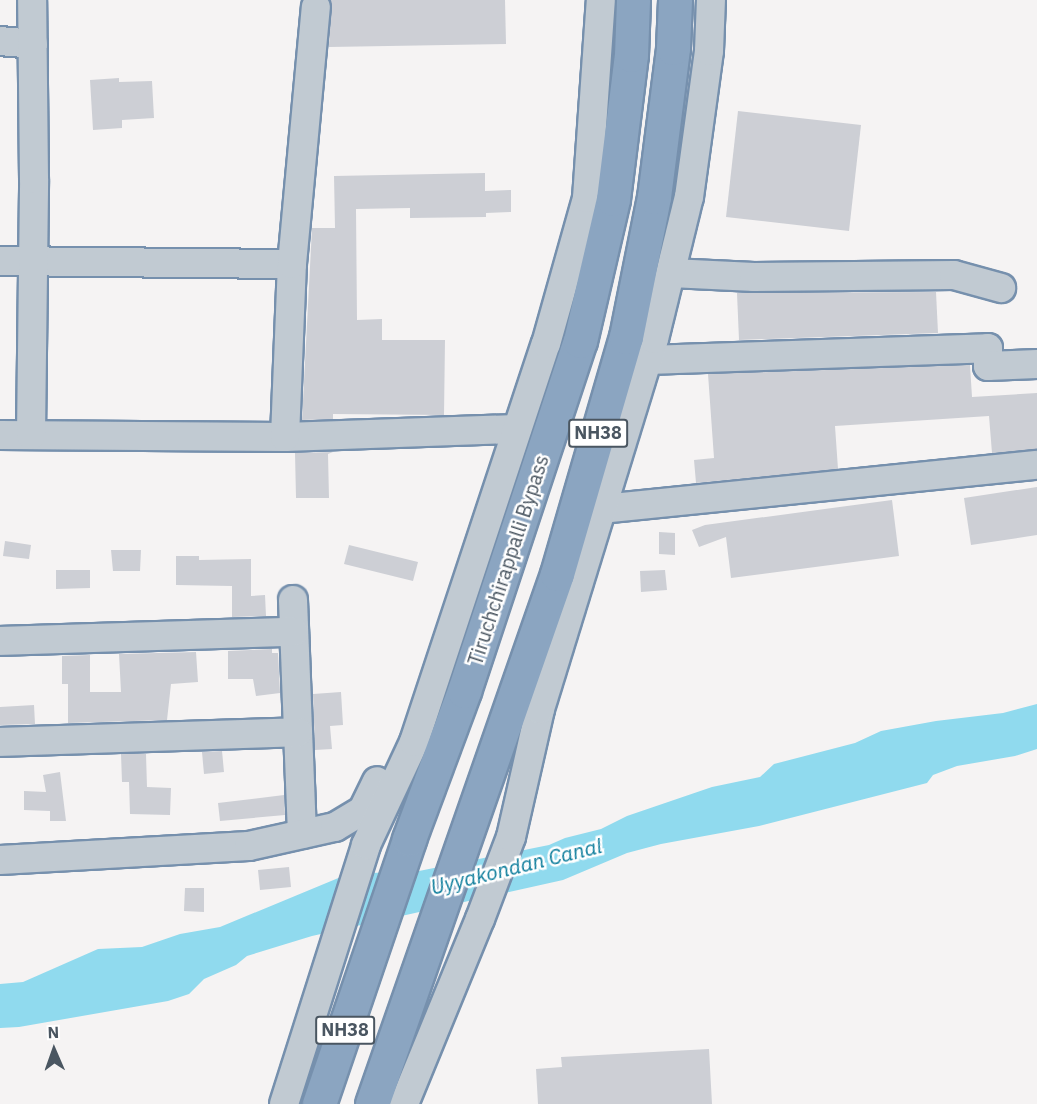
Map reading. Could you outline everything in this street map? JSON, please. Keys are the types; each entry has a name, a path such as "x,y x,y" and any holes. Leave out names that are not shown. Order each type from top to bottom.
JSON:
{"highway":[{"name":"Tiruchchirappalli Bypass","path":"319,1104 409,839 472,668 580,341 613,199 631,55 633,0"},
{"name":"NH38","path":"372,1104 557,574 626,338 654,197 673,48 675,0"}],"street":[{"path":"31,435 33,0"},
{"path":"284,1104 366,845 414,742 546,344 586,198 601,0"},
{"path":"404,1104 480,920 511,837 540,710 648,360 689,197 709,51 711,0"},
{"path":"285,437 292,264 316,6"},
{"path":"0,41 33,44"},
{"path":"0,261 292,264"},
{"path":"670,273 754,277 954,275 1000,288"},
{"path":"648,360 988,348 988,366 1037,364"},
{"path":"0,435 285,437 517,429"},
{"path":"602,509 1037,465"},
{"path":"292,600 302,834"},
{"path":"0,641 294,632"},
{"path":"0,860 249,846 336,827 363,810 404,724 435,676"},
{"path":"0,742 298,732"}],"water":[{"name":"Uyyakondan Canal","path":"1037,704 1037,749 1015,756 957,766 933,775 927,783 759,826 661,844 627,853 563,880 312,936 247,956 236,965 204,979 189,994 168,1001 19,1027 0,1028 0,984 23,982 98,949 142,947 180,934 220,927 348,874 419,871 549,845 565,838 601,829 627,816 712,787 760,777 774,764 855,743 881,731 936,721 1003,713"}],"building":[{"path":"331,0 505,0 506,44 329,47"},
{"path":"119,78 119,82 152,81 154,118 122,120 122,128 93,130 90,80"},
{"path":"738,111 861,125 849,231 726,217"},
{"path":"485,173 485,191 511,190 511,212 486,213 486,217 410,218 410,208 356,209 357,320 382,319 382,340 445,340 444,415 333,414 333,419 302,420 312,228 335,228 334,176"},
{"path":"936,292 938,333 739,340 737,293"},
{"path":"970,365 972,397 1037,393 1037,449 992,453 989,416 835,426 838,469 696,483 694,460 714,458 708,374"},
{"path":"333,452 328,454 329,498 296,498 295,453"},
{"path":"1037,487 1037,535 971,545 964,498"},
{"path":"892,500 899,556 731,578 726,537 699,547 692,530 705,525"},
{"path":"659,532 675,533 675,555 659,554"},
{"path":"5,541 31,545 29,559 3,556"},
{"path":"349,545 418,562 413,581 344,564"},
{"path":"111,550 141,550 140,571 113,571"},
{"path":"176,556 199,556 199,560 251,559 251,596 265,595 266,616 232,617 232,586 176,585"},
{"path":"56,570 90,570 90,588 56,589"},
{"path":"665,570 667,590 641,592 640,571"},
{"path":"272,649 272,653 278,653 280,693 256,696 253,679 228,679 228,651"},
{"path":"196,652 198,682 171,684 167,720 68,723 68,684 62,684 62,656 90,655 90,692 121,692 119,654"},
{"path":"341,692 343,725 330,726 332,749 315,750 313,694"},
{"path":"34,705 35,724 0,725 0,707"},
{"path":"222,751 224,772 204,774 202,752"},
{"path":"121,754 146,754 147,787 171,788 170,815 130,814 129,782 122,782"},
{"path":"60,772 66,821 50,821 50,811 24,810 24,791 46,792 43,775"},
{"path":"284,795 285,815 220,821 218,803"},
{"path":"289,867 291,887 260,890 258,870"},
{"path":"185,888 204,888 204,912 184,911"},
{"path":"709,1049 712,1104 538,1104 536,1069 562,1067 561,1057"}]}
